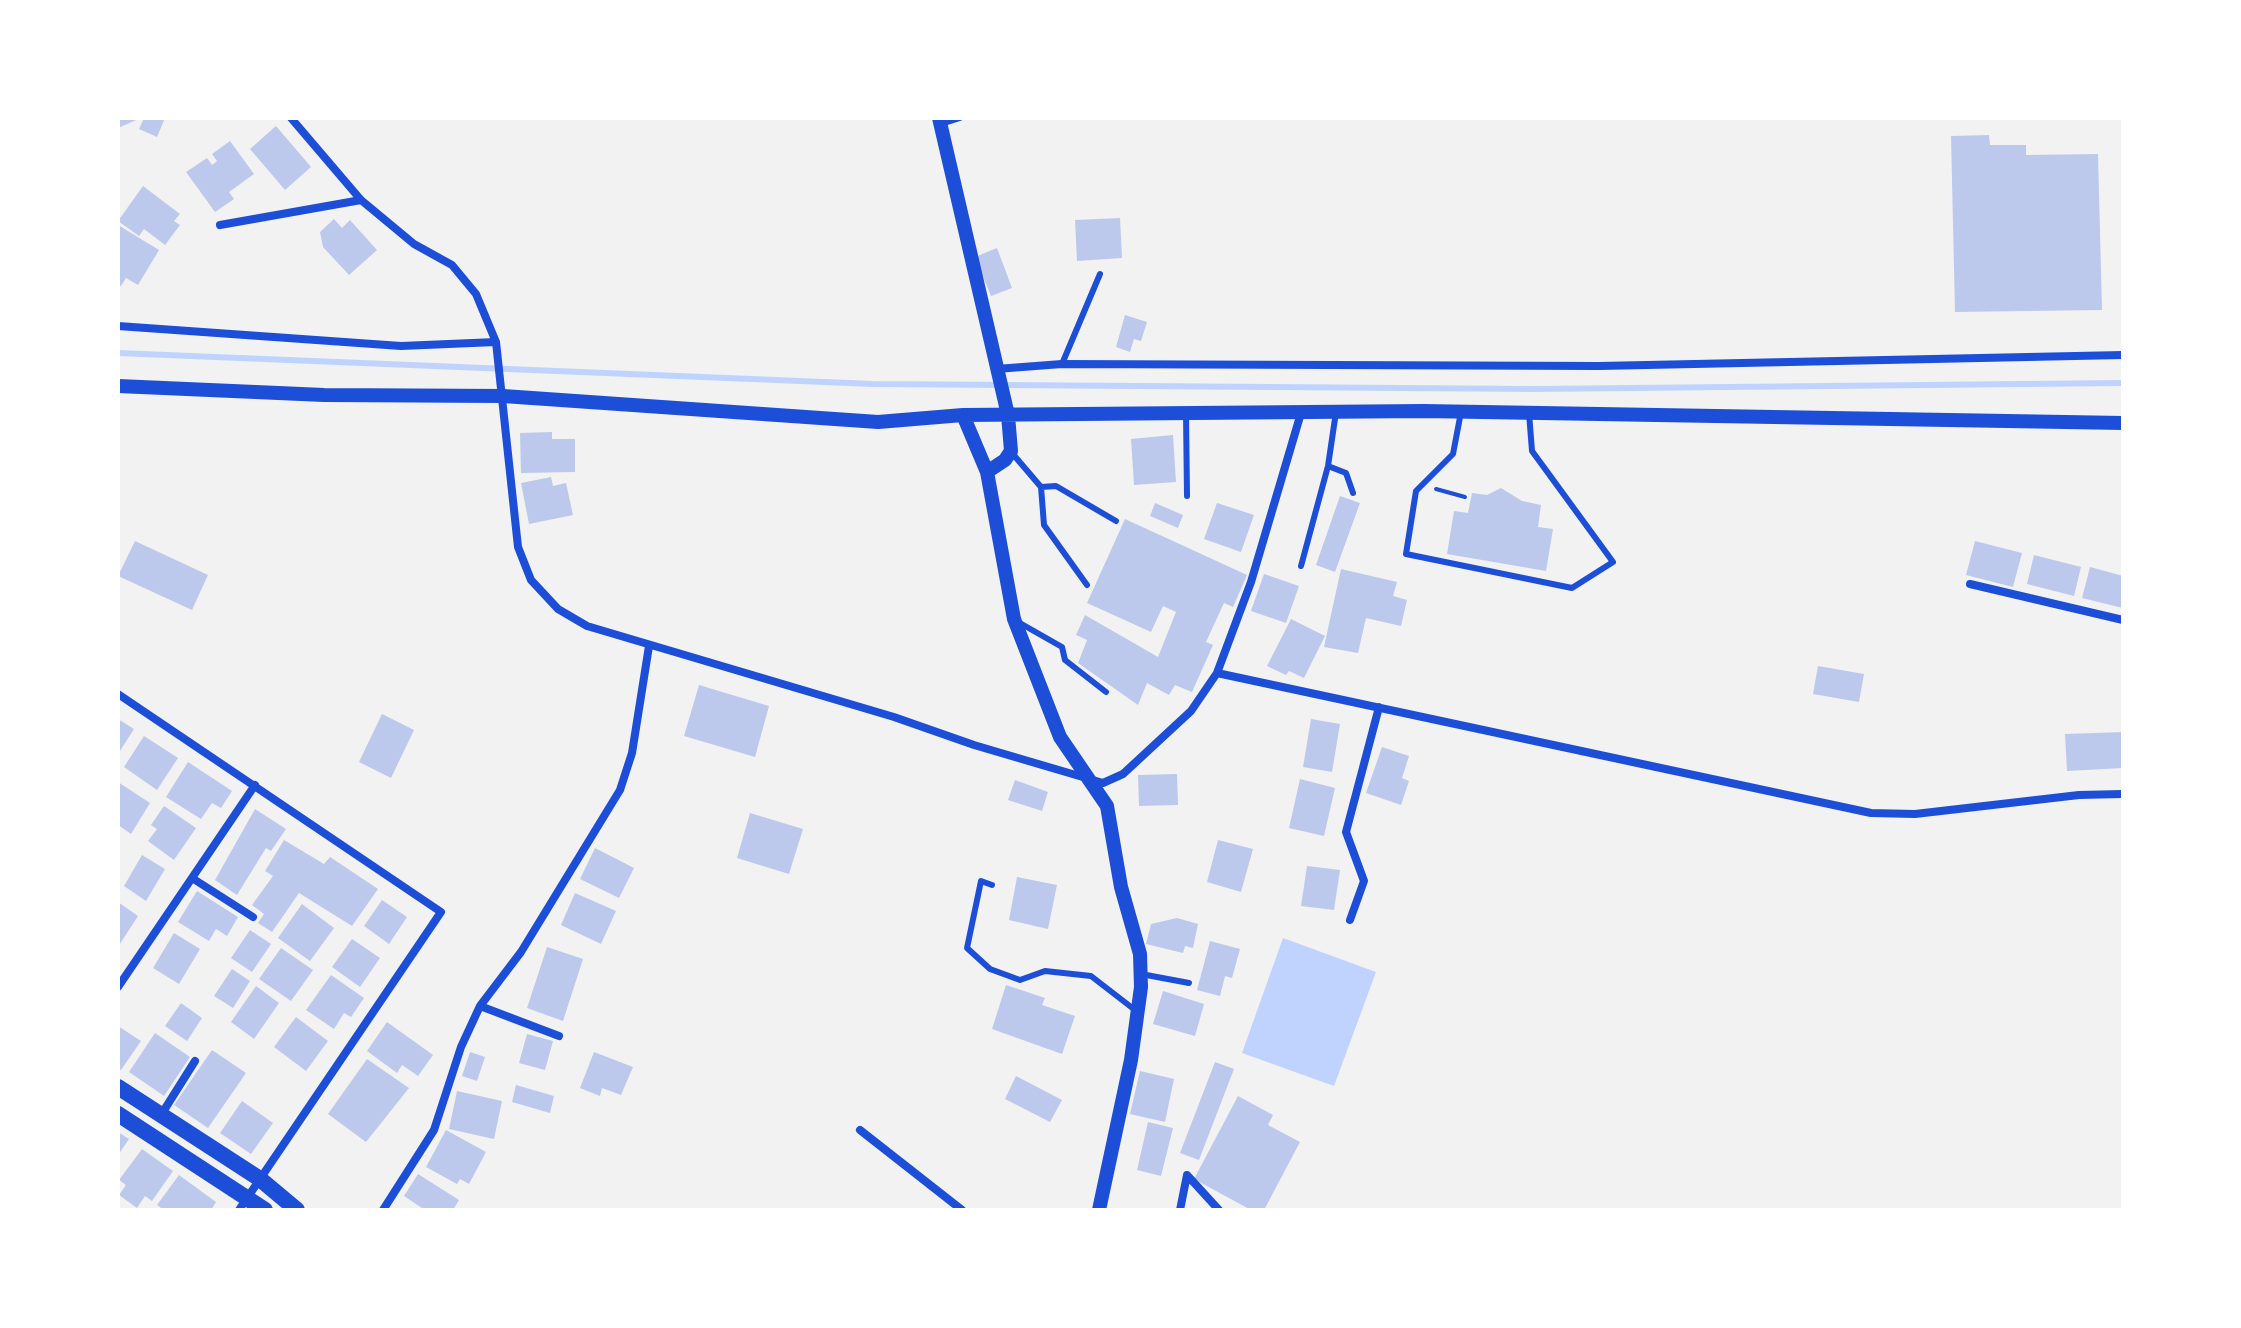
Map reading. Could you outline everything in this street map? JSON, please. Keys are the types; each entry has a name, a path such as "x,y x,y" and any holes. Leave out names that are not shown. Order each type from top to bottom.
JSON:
{"main road":[{"path":"118,1087 260,1179 297,1210"},
{"path":"118,1114 242,1205 265,1210"}],"street":[{"path":"291,118 361,200 414,244 452,265 476,294 496,342 499,359 518,547 531,580 558,609 587,626 649,646 1103,783 1123,774 1191,711 1217,673 1251,582 1301,413"},
{"path":"940,121 1008,415 1011,451 1005,460 987,472"},
{"path":"220,225 361,200"},
{"path":"118,326 401,346 496,342"},
{"path":"995,369 1062,364 1599,366 2123,355"},
{"path":"118,386 324,395 503,396 878,422 963,415 1461,412 2123,423"},
{"path":"963,415 987,472 1014,619 1060,737 1083,775 1103,795 1113,822 1121,887 1140,954 1138,1012 1099,1210"},
{"path":"1970,584 2123,620"},
{"path":"383,1210 434,1130 461,1047 480,1006 521,952 620,790 632,753 649,646"},
{"path":"1217,673 1871,813 1915,814 2079,795 2123,794"},
{"path":"118,694 441,912 242,1205"},
{"path":"1350,920 1364,881 1346,832 1379,707"},
{"path":"118,987 255,785"},
{"path":"192,878 253,917"},
{"path":"480,1006 559,1036"},
{"path":"161,1115 195,1061"},
{"path":"860,1130 962,1210"},
{"path":"1180,1210 1187,1175 1219,1210"}],"lane":[{"path":"940,121 960,118"},
{"path":"1062,364 1100,274"},
{"path":"1301,566 1328,466 1336,412"},
{"path":"1461,412 1453,454 1416,491 1406,554 1572,588 1613,562 1532,451 1529,413"},
{"path":"1186,413 1187,496"},
{"path":"1011,451 1041,487 1044,525 1087,585"},
{"path":"1328,466 1346,473 1353,493"},
{"path":"1041,487 1056,486 1116,521"},
{"path":"1014,619 1062,647 1065,660 1106,692"},
{"path":"992,885 981,881 967,948 990,969 1020,980 1045,971 1091,976 1138,1012"},
{"path":"1141,974 1189,983"}],"path":[{"path":"1422,485 1465,497"}],"water":[{"path":"1283,938 1376,972 1334,1086 1242,1053"}],"building":[{"path":"118,118 141,118 118,128"},
{"path":"144,118 165,118 157,137 139,129"},
{"path":"276,126 311,167 285,190 250,149"},
{"path":"1989,135 1990,145 2026,145 2026,155 2098,154 2102,310 1955,312 1951,136"},
{"path":"230,141 254,174 229,192 234,199 215,212 186,172 207,158 212,165 217,161 212,154"},
{"path":"143,186 180,214 174,221 180,225 165,245 144,229 139,236 118,221"},
{"path":"1120,218 1122,258 1077,261 1075,220"},
{"path":"334,219 342,228 350,220 377,250 349,275 323,247 320,232"},
{"path":"118,225 159,250 138,285 126,278 121,286 118,285"},
{"path":"997,248 1012,288 991,296 975,257"},
{"path":"1125,315 1147,322 1141,341 1134,339 1130,352 1116,347"},
{"path":"552,432 552,439 575,439 575,472 521,473 520,433"},
{"path":"1173,435 1176,482 1134,485 1131,439"},
{"path":"551,477 553,486 566,483 573,515 529,524 521,483"},
{"path":"1501,488 1522,501 1541,505 1538,527 1553,529 1546,571 1447,554 1454,511 1468,513 1472,493 1487,495"},
{"path":"1340,496 1360,503 1335,572 1316,565"},
{"path":"1155,503 1183,515 1178,528 1150,516"},
{"path":"1217,503 1254,515 1241,552 1204,539"},
{"path":"1125,519 1247,575 1233,607 1224,603 1206,642 1213,645 1192,692 1175,685 1169,695 1147,683 1138,705 1078,663 1087,640 1076,635 1085,615 1158,657 1176,612 1163,606 1151,632 1087,603"},
{"path":"135,541 208,575 192,610 118,576"},
{"path":"1975,541 2022,553 2013,587 1966,575"},
{"path":"2034,555 2081,567 2074,596 2027,584"},
{"path":"2090,567 2123,576 2123,608 2082,598"},
{"path":"1341,569 1397,582 1393,596 1407,600 1401,626 1366,618 1358,653 1324,647"},
{"path":"1264,574 1299,586 1286,623 1251,611"},
{"path":"1291,619 1325,636 1304,678 1289,671 1286,675 1267,666"},
{"path":"1818,666 1864,674 1859,702 1813,694"},
{"path":"699,685 769,706 755,757 684,736"},
{"path":"382,714 414,730 391,778 359,762"},
{"path":"118,719 134,729 118,754"},
{"path":"1311,719 1340,724 1332,772 1303,767"},
{"path":"2123,732 2123,768 2067,771 2065,734"},
{"path":"144,736 178,758 157,790 124,767"},
{"path":"1382,747 1409,756 1402,778 1409,781 1401,805 1366,793"},
{"path":"188,762 232,791 221,808 212,803 201,819 166,797"},
{"path":"1177,774 1178,805 1139,806 1138,775"},
{"path":"1300,779 1335,788 1324,836 1289,828"},
{"path":"1015,780 1048,792 1042,811 1008,800"},
{"path":"118,782 150,803 131,834 118,825"},
{"path":"164,806 196,828 174,860 148,841 157,829 151,825"},
{"path":"255,809 286,829 271,851 266,848 237,895 215,880"},
{"path":"750,813 803,829 789,874 737,858"},
{"path":"284,840 324,864 330,857 378,889 352,926 299,893 272,932 258,923 264,914 252,905 273,876 265,871"},
{"path":"1218,840 1253,849 1241,892 1207,882"},
{"path":"595,848 634,868 619,898 580,879"},
{"path":"142,855 165,869 146,901 124,886"},
{"path":"1307,866 1340,870 1334,910 1301,906"},
{"path":"1017,877 1057,885 1048,929 1009,920"},
{"path":"197,891 238,917 227,936 216,929 209,941 178,922"},
{"path":"575,893 616,911 601,944 561,925"},
{"path":"382,900 407,917 389,944 364,926"},
{"path":"118,902 138,916 118,947"},
{"path":"302,904 334,928 310,961 278,938"},
{"path":"1177,918 1198,924 1193,948 1185,946 1183,953 1146,944 1151,924"},
{"path":"250,930 271,944 252,972 231,958"},
{"path":"174,933 200,949 179,984 153,968"},
{"path":"352,939 380,958 360,987 332,967"},
{"path":"1210,941 1240,949 1232,978 1225,976 1220,996 1197,990"},
{"path":"547,947 583,959 563,1021 527,1008"},
{"path":"281,948 313,970 291,1001 259,979"},
{"path":"232,969 250,981 233,1008 214,996"},
{"path":"331,975 364,998 351,1017 344,1013 334,1029 306,1010"},
{"path":"1006,985 1045,998 1042,1005 1075,1016 1062,1054 992,1029"},
{"path":"256,986 279,1003 254,1039 231,1022"},
{"path":"1163,991 1204,1004 1195,1036 1153,1024"},
{"path":"181,1003 202,1018 187,1041 165,1026"},
{"path":"296,1017 328,1041 306,1071 274,1047"},
{"path":"387,1022 433,1055 418,1076 402,1065 397,1073 367,1051"},
{"path":"118,1026 141,1041 121,1070 118,1068"},
{"path":"155,1033 190,1057 164,1096 129,1072"},
{"path":"527,1034 553,1041 545,1070 519,1063"},
{"path":"212,1050 246,1073 208,1128 174,1105"},
{"path":"470,1052 485,1057 477,1081 462,1076"},
{"path":"594,1052 633,1067 621,1095 602,1088 600,1096 580,1088"},
{"path":"367,1059 409,1088 366,1142 328,1114"},
{"path":"1215,1062 1234,1069 1199,1160 1180,1153"},
{"path":"1140,1071 1174,1079 1165,1122 1130,1114"},
{"path":"1016,1076 1062,1100 1050,1122 1005,1099"},
{"path":"516,1085 554,1096 550,1113 512,1102"},
{"path":"457,1091 502,1101 494,1139 449,1129"},
{"path":"1238,1096 1273,1115 1268,1125 1300,1142 1264,1210 1251,1210 1194,1179"},
{"path":"242,1101 273,1123 251,1154 220,1133"},
{"path":"1148,1122 1173,1128 1161,1176 1137,1170"},
{"path":"446,1130 486,1152 469,1184 460,1179 457,1184 426,1167"},
{"path":"118,1132 129,1139 118,1155"},
{"path":"142,1149 173,1171 152,1201 145,1196 137,1208 119,1195 126,1185 119,1180"},
{"path":"418,1174 459,1200 453,1210 425,1210 404,1196"},
{"path":"179,1175 216,1202 211,1210 164,1210 157,1205"}],"waterway":[{"path":"118,353 873,384 1533,389 2123,383"}]}
